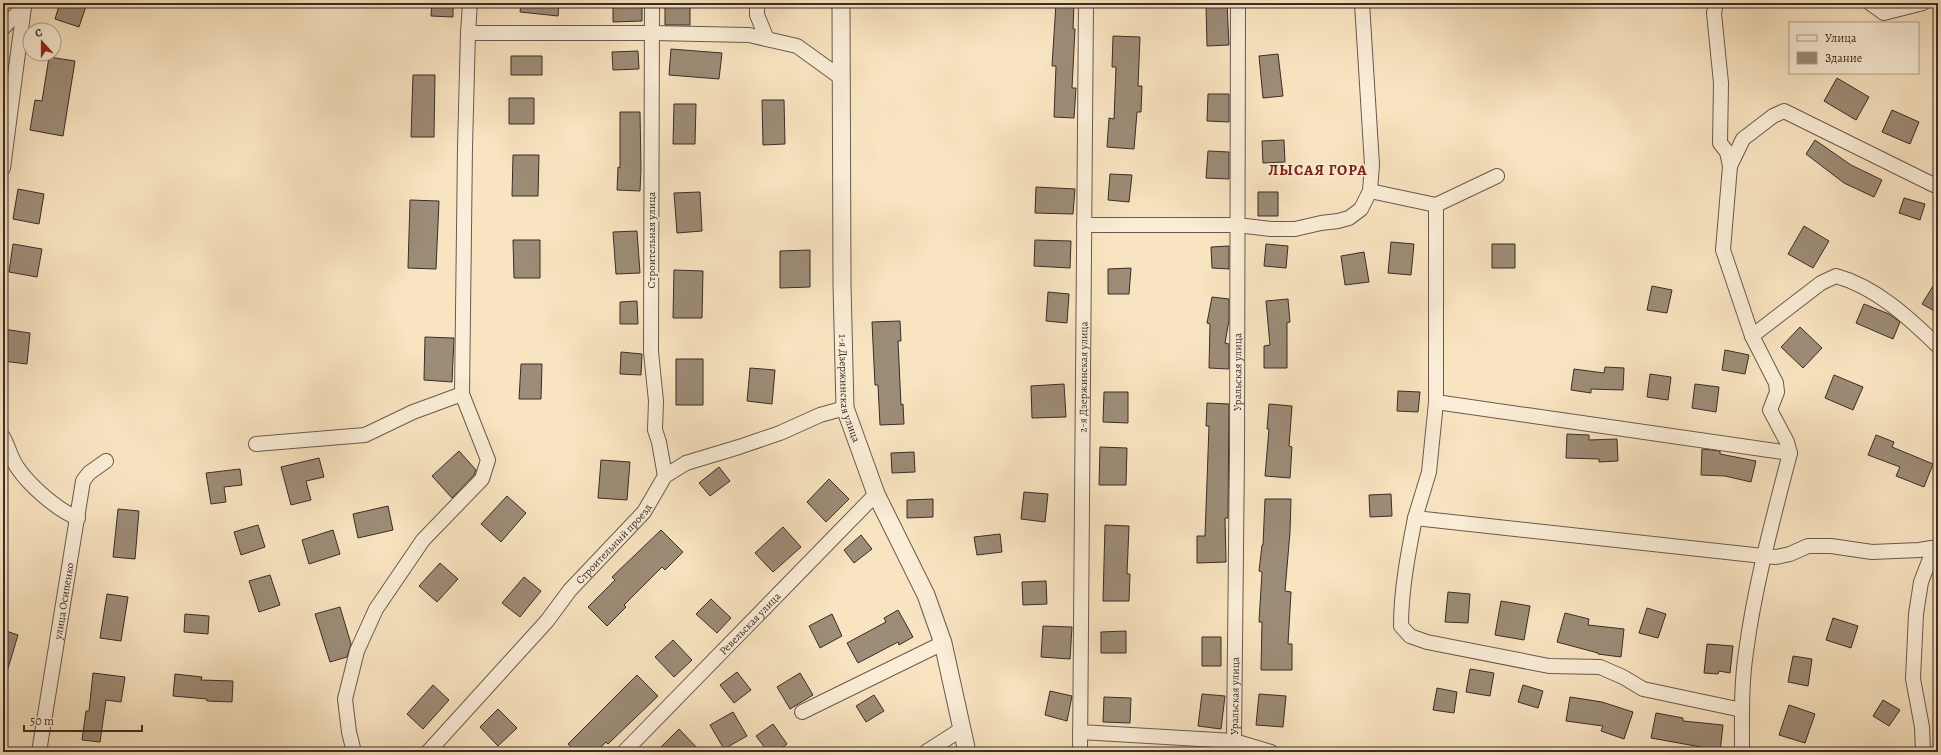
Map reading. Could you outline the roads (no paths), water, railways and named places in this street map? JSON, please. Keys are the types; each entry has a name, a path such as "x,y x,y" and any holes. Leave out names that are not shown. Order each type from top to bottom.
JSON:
{"street":[{"path":"354,752 349,732 345,699 357,651 363,637 376,609 422,540 482,479 488,460 462,394 465,147 470,3"},
{"name":"Строительная улица","path":"652,3 651,352 656,401 655,430 659,442 665,476"},
{"path":"757,3 757,15 767,39"},
{"name":"1-я Дзержинская улица","path":"841,3 840,77 842,285 845,408 876,494 926,595 944,643 967,752"},
{"name":"2-я Дзержинская улица","path":"1080,752 1086,3"},
{"name":"Уральская улица","path":"1234,741 1237,453 1238,3"},
{"path":"1084,225 1237,225 1271,229 1295,228 1349,218 1361,209 1370,191 1372,165 1362,3"},
{"path":"1716,3 1714,13 1721,83 1720,143 1727,152 1730,166 1723,250 1752,336 1776,383 1777,392 1770,410 1787,442 1790,453 1763,556 1746,653 1742,710 1742,752"},
{"path":"1870,3 1884,13 1923,3"},
{"path":"3,28 25,5"},
{"path":"3,168 25,5"},
{"path":"468,33 652,33 749,35 798,46 840,77"},
{"path":"1730,166 1743,139 1773,116 1784,111 1938,187"},
{"path":"1370,191 1436,205 1498,176"},
{"path":"1436,205 1436,402 1429,472 1415,518 1405,573 1401,626 1410,636 1426,642 1549,666 1600,668 1623,677 1643,689 1742,710"},
{"path":"1752,336 1821,283 1836,276 1851,280 1898,309 1938,346"},
{"path":"256,444 365,435 413,412 462,394"},
{"path":"1436,402 1790,453"},
{"name":"Строительный проезд","path":"428,752 547,621 570,590 644,512 665,476 686,463 746,445 780,433 820,415 845,408"},
{"path":"3,436 17,467 32,484 68,514 78,518"},
{"name":"улица Осипенко","path":"39,752 85,477 106,461"},
{"name":"Ревельская улица","path":"624,752 876,494"},
{"path":"1415,518 1763,556 1783,555 1808,546 1831,546 1872,552 1936,548 1921,582 1916,614 1914,679 1922,727 1923,752"},
{"path":"802,712 944,643"},
{"path":"926,752 962,729"},
{"path":"1080,732 1234,741 1271,752"}],"district":[{"name":"ЛЫСАЯ ГОРА","path":"1318,170"}]}
